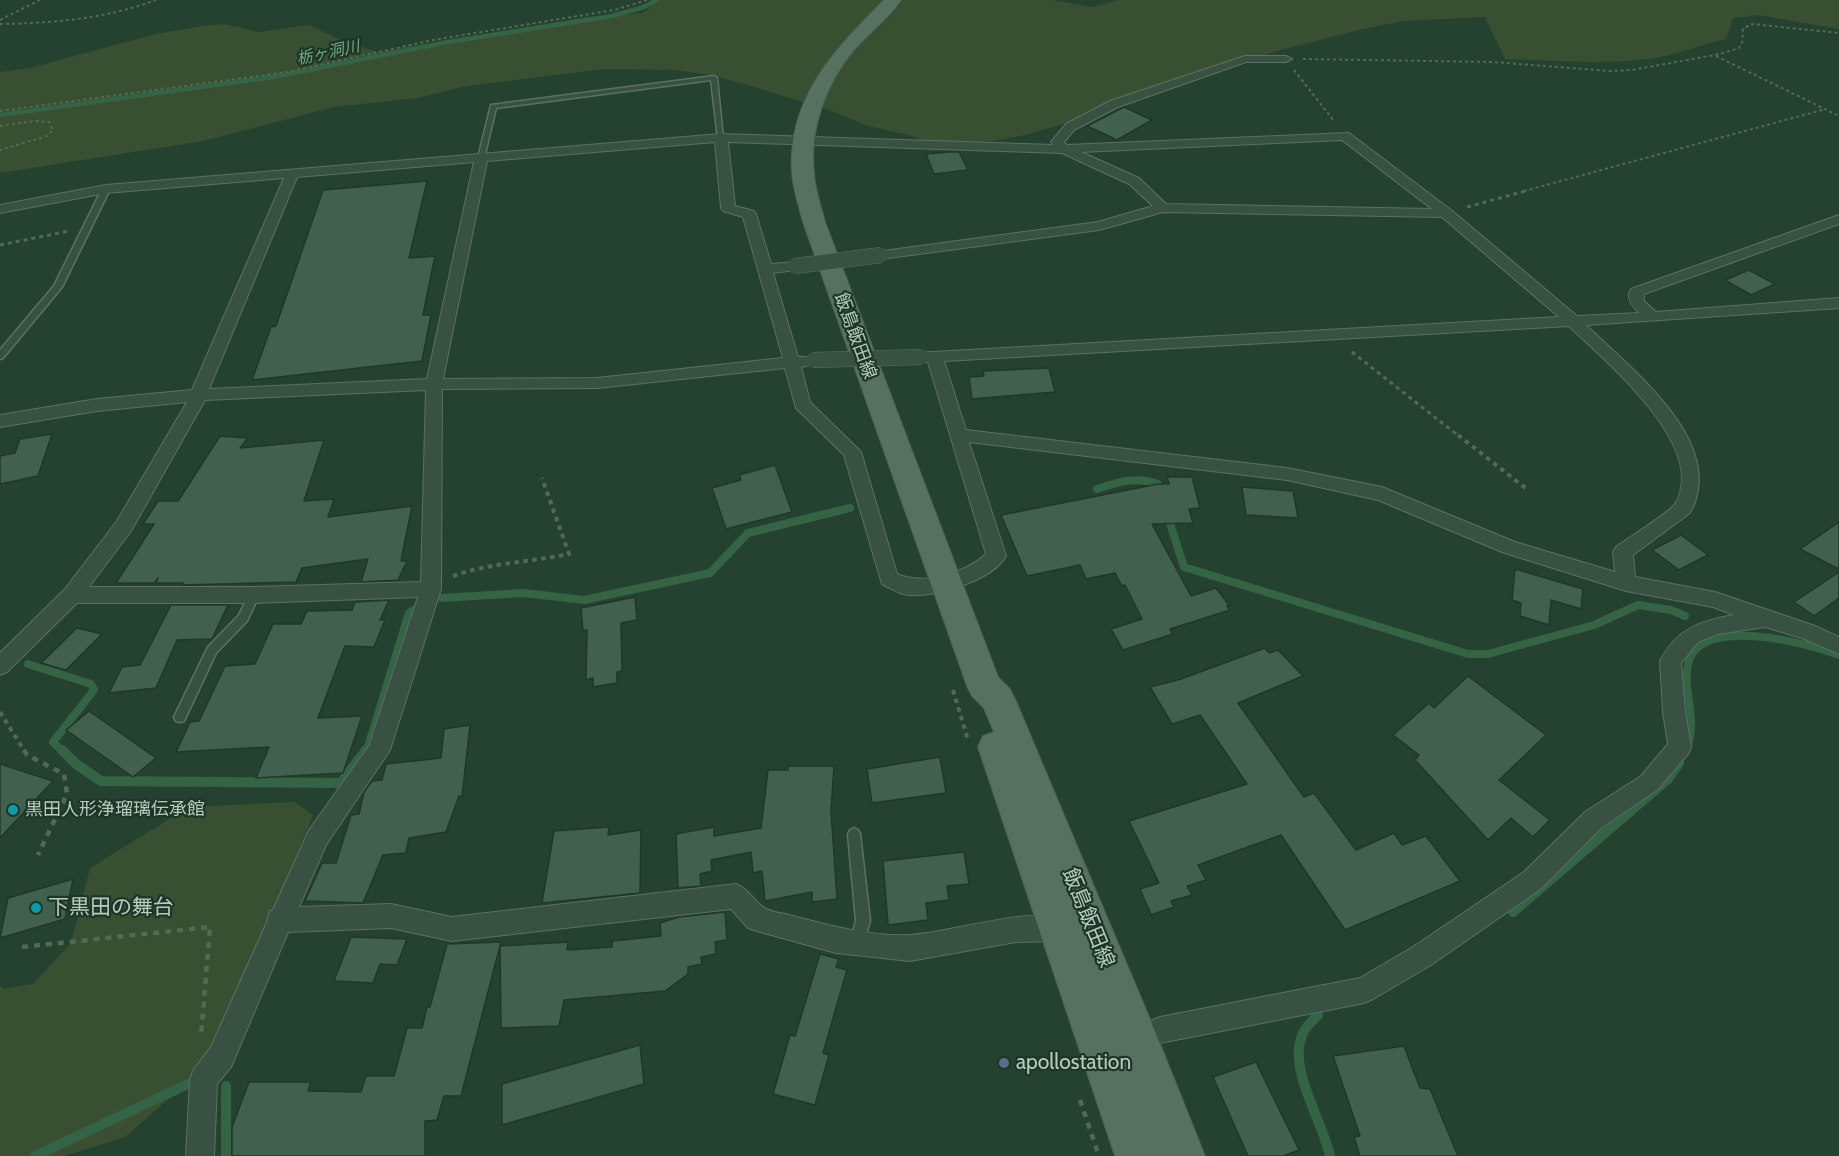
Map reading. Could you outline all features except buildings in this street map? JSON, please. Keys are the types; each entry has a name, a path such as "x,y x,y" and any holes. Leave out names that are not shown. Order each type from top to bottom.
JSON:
{"main road":[{"name":"飯島飯田線","path":"893,0 843,51 821,89 810,115 804,140 803,172 814,222 984,686 998,699 1137,1039 1182,1156"},
{"name":"飯島飯田線","path":"984,686 982,706 1138,1156"}],"street":[{"path":"1162,208 1134,181 1064,149 1057,142 1070,127 1114,104 1245,59 1286,59"},
{"path":"0,209 106,189 721,138 1064,149 1345,136 1446,213 1573,321 1647,394 1676,431 1688,458 1691,480 1683,508 1623,552 1626,583"},
{"path":"721,138 728,208 749,214 802,404 852,452 890,579 908,587 945,583 981,570 996,556 958,435 927,356"},
{"path":"200,1156 204,1079 221,1057 316,838 379,750 432,589 434,384 481,158"},
{"path":"0,666 72,595 124,526 193,408 292,174"},
{"path":"766,269 1099,226 1162,208 1446,213"},
{"path":"1652,317 1637,302 1636,292 1839,219"},
{"path":"0,421 97,405 198,395 434,384 597,383 813,360 927,356 1652,317 1839,303"},
{"path":"958,435 1287,474 1382,494 1509,547 1626,583 1715,600 1808,632 1839,646"},
{"path":"72,595 254,595 432,589"},
{"path":"1137,1039 1160,1030 1364,990 1431,950 1533,880 1593,820 1649,783 1680,747 1674,712 1670,661 1691,636 1716,626 1766,619"},
{"path":"279,920 392,916 452,929 736,896 757,919 836,940 857,943 910,948 1016,930 1059,929"}],"lane":[{"path":"481,158 493,106 714,78 721,138"},
{"path":"0,356 58,287 106,189"},
{"path":"180,717 212,650 243,618 254,595"},
{"path":"854,834 862,921 857,943"}],"path":[{"path":"0,20 40,0"},
{"path":"0,24 45,24 117,13 156,0"},
{"path":"0,111 39,108 288,72 433,40 614,10 647,0"},
{"path":"1286,59 1493,62 1610,71 1640,69 1739,48 1742,44 1743,29 1752,24 1839,33"},
{"path":"1714,55 1839,116"},
{"path":"1286,59 1345,136"},
{"path":"1446,213 1826,110"},
{"path":"0,126 33,121 49,122 53,130 46,136 0,150"},
{"path":"0,245 87,227"},
{"path":"1330,334 1528,490"},
{"path":"432,589 457,574 474,568 532,562 569,554 542,478"},
{"path":"0,712 27,755 64,774 67,794 38,855"},
{"path":"22,947 210,927 200,1044"}],"green space":[{"path":"659,0 1052,0 1092,7 1120,0 1839,0 1839,29 1758,15 1733,18 1726,39 1678,53 1631,61 1577,62 1505,59 1485,17 1403,21 1273,52 1084,118 1025,135 970,145 938,146 909,135 868,126 832,111 710,75 676,70 603,69 467,86 417,98 334,107 203,141 0,173 0,72 30,68 156,34 203,26 224,24 259,32 309,25 336,38 377,52 587,17 643,13"},
{"path":"295,802 313,815 211,1062 125,1137 64,1156 0,1156 0,985 3,989 33,984 71,943 90,868 189,807"}],"waterway":[{"name":"栃ヶ洞川","path":"0,115 274,77 448,42 612,16 644,7 657,0"},
{"path":"1097,489 1120,482 1142,480 1158,484 1161,494"},
{"path":"442,598 524,593 584,600 710,573 748,533 850,508"},
{"path":"1167,514 1184,567 1468,654 1488,654 1594,625 1638,605 1671,610 1685,616"},
{"path":"364,752 368,747 409,613 414,610"},
{"path":"1686,750 1691,727 1687,686 1688,664 1696,649 1712,640 1732,636 1756,636 1803,644 1839,655"},
{"path":"28,664 91,684 94,690 53,742 63,752"},
{"path":"62,750 76,764 101,781 341,783 366,750"},
{"path":"1513,912 1668,779 1679,763"},
{"path":"1318,1015 1309,1024 1300,1042 1300,1069 1330,1156"},
{"path":"35,1156 188,1084"},
{"path":"226,1086 226,1156"}],"place":[{"name":"黒田人形浄瑠璃伝承館","path":"13,810"},
{"name":"下黒田の舞台","path":"36,908"},
{"name":"apollostation","path":"1004,1063"}]}
